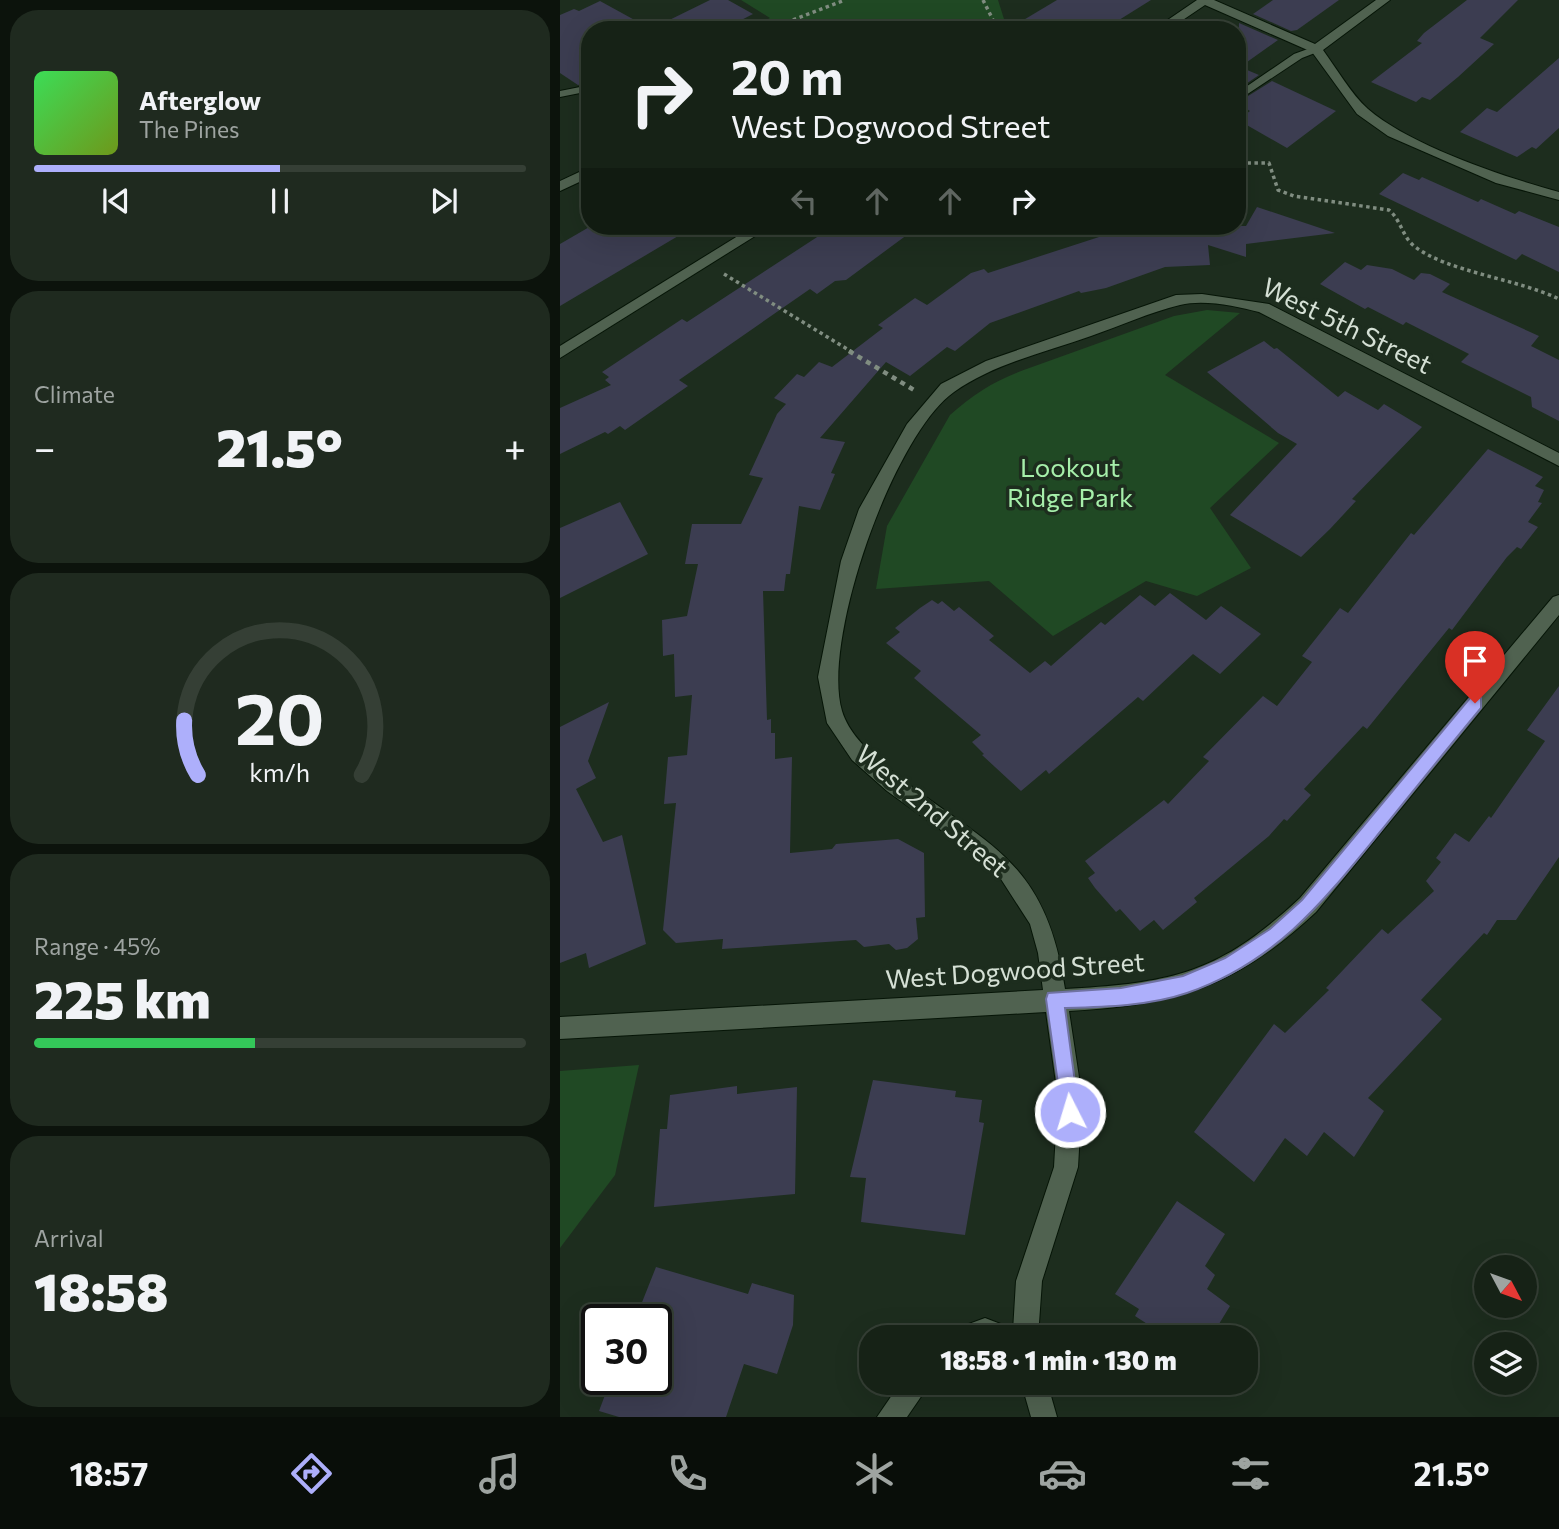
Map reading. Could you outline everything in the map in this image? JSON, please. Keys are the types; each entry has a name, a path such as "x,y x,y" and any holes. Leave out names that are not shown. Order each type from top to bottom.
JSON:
{"street":[{"path":"1172,21 1204,0 1316,49 1362,111 1380,125 1501,180 1557,192"},
{"path":"1316,49 1384,0"},
{"path":"560,187 581,176"},
{"path":"560,353 749,235"},
{"name":"West 5th Street","path":"941,395 992,365 1181,299 1236,300 1264,308 1559,460"},
{"name":"West 2nd Street","path":"941,395 913,428 868,509 850,561 827,677 828,695 844,736 863,756 988,852 1006,869 1039,920 1049,953 1070,1097 1070,1128 1066,1167 1029,1281 1026,1325"},
{"name":"West Dogwood Street","path":"560,1028 1121,997 1184,985 1231,964 1276,936 1308,905 1559,602"},
{"path":"890,1417 908,1395"},
{"path":"1038,1395 1044,1417"}],"lane":[{"path":"1246,92 1298,56 1316,49"},
{"path":"560,94 581,90"}],"path":[{"path":"796,21 793,20 845,0"},
{"path":"983,0 994,21"},
{"path":"1246,165 1269,163 1278,190 1294,196 1389,210 1398,215 1407,241 1419,249 1437,258 1519,280 1559,299"},
{"path":"705,262 941,395"}],"green space":[{"path":"741,0 998,0 1006,21 764,21 770,18"},
{"name":"Lookout Ridge Park","path":"1207,310 1240,313 1165,375 1279,443 1210,508 1251,568 1197,596 1146,581 1053,636 989,581 876,589 887,526 950,415 958,408 992,384 1021,371 1174,316"},
{"path":"639,1065 615,1175 560,1248 560,1071"}],"building":[{"path":"710,0 728,0 753,14 739,21 667,21"},
{"path":"1057,0 1151,0 1117,21 1022,21"},
{"path":"1273,0 1339,0 1297,30 1291,31 1253,14"},
{"path":"1467,0 1518,0 1480,38 1494,44 1458,77 1430,100 1422,97 1416,102 1371,82 1422,43 1417,41 1424,33"},
{"path":"600,1 636,21 581,21 581,84 578,85 560,73 560,15 574,9 579,11"},
{"path":"1246,26 1278,40 1246,63"},
{"path":"1559,58 1559,128 1536,149 1532,147 1517,157 1460,132 1487,108 1497,112"},
{"path":"1246,70 1259,75 1246,84"},
{"path":"1272,81 1336,111 1287,148 1246,125 1246,114 1250,111 1246,109 1246,97"},
{"path":"1403,173 1419,180 1422,177 1478,202 1481,199 1515,214 1519,211 1559,227 1559,272 1522,254 1516,260 1379,194"},
{"path":"1257,207 1335,233 1246,244 1246,257 1208,245 1210,265 1165,267 1106,288 1081,293 1079,291 990,323 955,351 947,347 910,376 886,362 820,438 845,442 831,473 835,474 820,510 799,506 790,574 786,574 784,591 763,591 767,720 771,719 771,733 775,733 775,759 792,757 790,853 832,849 836,844 898,839 924,853 925,917 916,918 918,939 907,948 896,950 889,944 864,947 856,940 722,949 723,939 676,943 663,930 676,803 664,804 668,757 687,755 692,695 675,697 674,654 663,656 662,620 687,616 698,564 685,564 692,524 741,524 763,478 749,475 777,414 786,404 774,398 797,374 804,377 819,362 832,367 883,328 878,325 915,298 927,305 971,273 984,269 988,273 1105,235 1246,235 1246,226"},
{"path":"581,232 581,235 680,235 560,306 560,244"},
{"path":"820,235 907,235 846,280 835,281 817,294 810,289 679,380 688,386 625,430 620,426 608,434 605,432 560,454 560,408 611,385 605,380 609,377 602,372 682,319 687,322"},
{"path":"1345,262 1361,270 1367,265 1392,269 1414,280 1421,273 1430,274 1450,284 1442,292 1539,336 1531,346 1559,360 1559,421 1532,407 1531,397 1461,362 1469,354 1406,322 1403,325 1368,307 1365,309 1320,284"},
{"path":"1264,341 1274,349 1277,348 1338,397 1345,391 1378,410 1384,404 1422,427 1352,499 1356,501 1301,557 1230,515 1297,444 1278,433 1207,372"},
{"path":"1488,449 1543,477 1535,486 1544,490 1538,502 1542,503 1528,522 1538,527 1521,549 1517,547 1507,557 1452,630 1449,628 1367,729 1363,726 1304,789 1311,795 1287,821 1284,819 1269,836 1194,898 1197,902 1163,930 1154,920 1140,931 1120,909 1116,912 1095,888 1088,878 1095,873 1085,861 1164,800 1168,804 1209,761 1203,757 1263,696 1277,706 1312,662 1302,656 1340,608 1348,613 1411,533 1414,535"},
{"path":"620,502 648,554 560,598 560,528"},
{"path":"1170,593 1206,620 1221,606 1261,634 1220,674 1193,654 1143,701 1138,697 1049,774 1046,770 1021,791 982,755 984,754 972,742 981,735 914,678 921,671 886,643 900,632 895,628 920,608 932,600 938,604 942,601 954,611 959,607 994,636 989,640 1030,673 1045,661 1051,666 1101,622 1105,625 1140,595 1155,606"},
{"path":"1559,686 1559,857 1516,920 1497,920 1487,935 1484,933 1421,1000 1442,1019 1368,1098 1384,1111 1354,1157 1324,1132 1307,1156 1285,1138 1254,1182 1194,1132 1274,1024 1285,1033 1329,990 1326,988 1382,929 1388,934 1434,891 1426,881 1441,862 1436,858 1455,833 1469,842 1489,816 1491,818 1545,741 1527,730"},
{"path":"609,702 588,761 596,778 576,789 603,842 622,835 646,944 589,968 586,953 560,963 560,727"},
{"path":"873,1080 956,1091 955,1097 982,1100 979,1122 984,1123 965,1235 861,1222 866,1178 850,1177"},
{"path":"737,1086 737,1094 797,1087 795,1194 654,1207 660,1129 667,1129 670,1095"},
{"path":"1177,1201 1225,1234 1205,1266 1215,1275 1207,1289 1230,1306 1218,1325 1149,1325 1135,1316 1139,1309 1115,1294"},
{"path":"656,1267 748,1294 752,1283 794,1295 793,1325 777,1374 744,1364 726,1417 619,1417 599,1411 605,1395 672,1395 672,1304 641,1304"}],"route":[{"path":"1070,1112 1055,999 1121,997 1184,985 1231,964 1276,936 1308,905 1475,703"}]}
